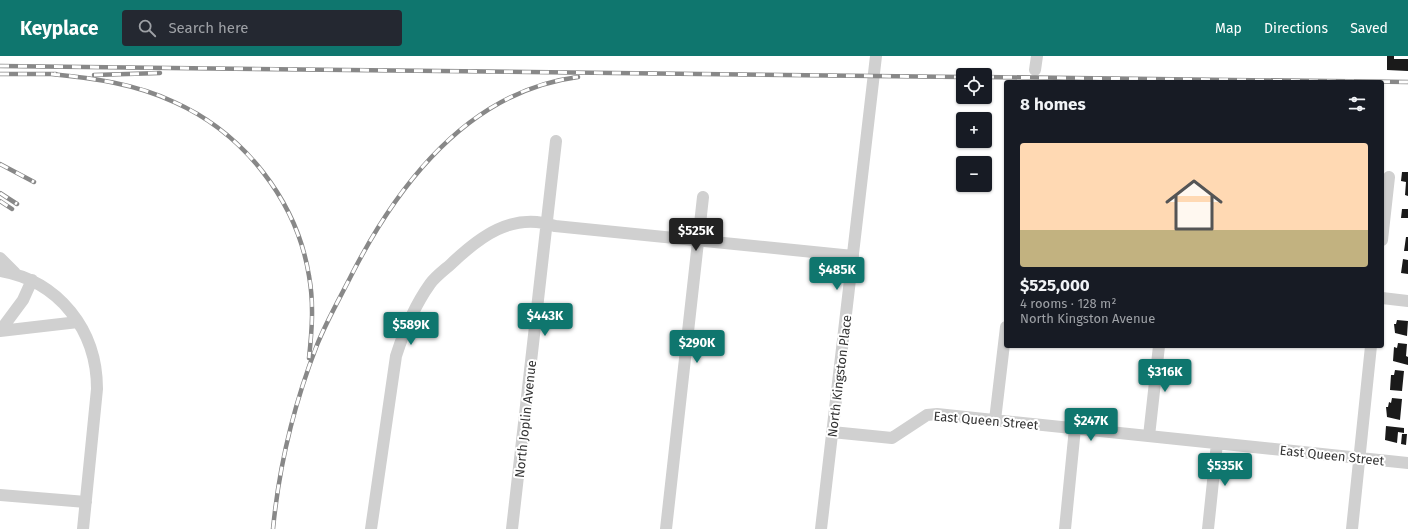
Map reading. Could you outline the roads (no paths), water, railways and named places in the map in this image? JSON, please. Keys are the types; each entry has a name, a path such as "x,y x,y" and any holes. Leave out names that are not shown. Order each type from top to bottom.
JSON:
{"street":[{"name":"North Kingston Place","path":"821,529 876,56"},
{"path":"1035,70 1036,56"},
{"name":"North Joplin Avenue","path":"512,529 545,222 556,141"},
{"path":"1384,222 1389,177"},
{"path":"666,529 703,197"},
{"path":"371,529 396,356 402,335 416,307 431,283 471,244 504,225 524,222 545,222 555,226 853,256"},
{"path":"0,258 14,273"},
{"path":"0,271 14,273 32,280 58,298 78,322 91,345 97,379 83,529"},
{"path":"2,327 23,300 32,280"},
{"path":"1384,298 1408,301"},
{"path":"2,327 78,322"},
{"path":"995,420 1004,344"},
{"path":"1149,436 1158,348"},
{"path":"1352,529 1371,348"},
{"name":"East Queen Street","path":"832,432 892,438 927,416 933,414 1408,463"},
{"path":"1065,529 1075,428"},
{"path":"1208,529 1217,444"},
{"path":"0,495 86,502"}],"railway":[{"path":"0,66 956,77"},
{"path":"94,75 160,73"},
{"path":"0,74 56,74"},
{"path":"51,74 129,86 160,96 199,115 223,132 244,151 263,172 279,196 293,222 303,248 312,296 312,327 309,358"},
{"path":"273,529 283,459 301,390 317,345 353,272 393,205 416,174 443,146 472,121 504,101 539,86 578,77"},
{"path":"992,77 1239,80"},
{"path":"1384,82 1408,82"},
{"path":"0,164 34,182"},
{"path":"0,193 17,204"},
{"path":"0,201 12,209"}]}
